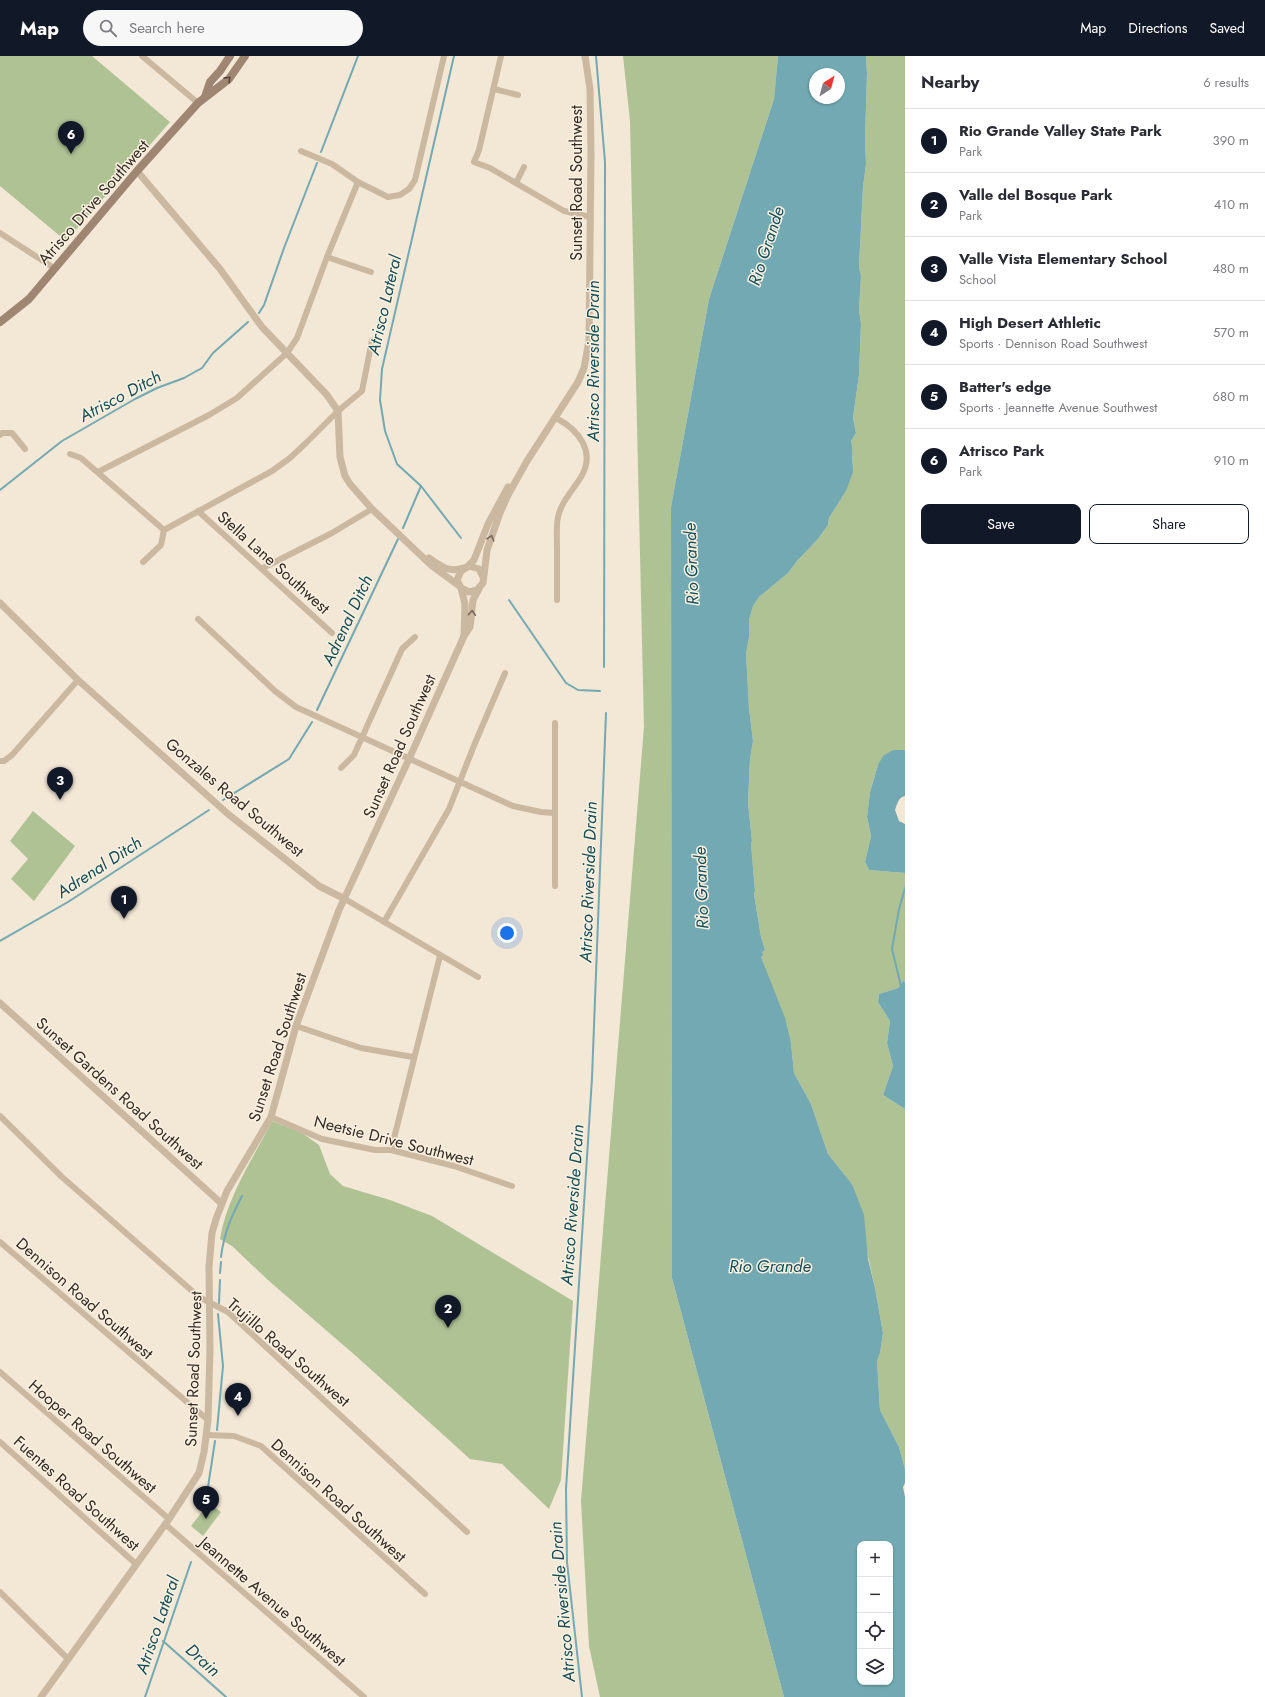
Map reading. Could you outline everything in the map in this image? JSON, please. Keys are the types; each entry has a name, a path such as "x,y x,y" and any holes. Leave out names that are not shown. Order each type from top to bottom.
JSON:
{"main road":[{"name":"Atrisco Drive Southwest","path":"205,97 210,82 220,71 230,56"},
{"name":"Atrisco Drive Southwest","path":"0,322 29,299 137,171 198,103 228,79 245,56"}],"street":[{"path":"142,56 198,103"},
{"path":"301,151 332,164 358,182 388,197 400,195 409,189 415,180 444,56"},
{"path":"501,56 479,150 474,162 490,168 564,211 590,217"},
{"name":"Sunset Road Southwest","path":"465,567 474,560 488,524 502,497 556,418 578,382 584,368 589,341 590,217 590,89 585,56"},
{"path":"494,89 518,95"},
{"path":"516,183 524,167"},
{"path":"137,171 220,270 245,306 262,327 327,395 338,411 340,457 345,476 356,493 436,569 451,578 460,587 469,592 479,589 483,583 483,577 477,568 465,567 451,570 443,568 414,547"},
{"path":"98,472 209,415 237,398 287,352 297,338 327,257 358,182"},
{"path":"0,233 54,268"},
{"path":"327,257 371,272"},
{"path":"143,562 161,545 164,530 272,471 290,458 338,411 362,391 372,340"},
{"path":"556,418 575,431 580,437 586,449 587,459 584,471 563,503 558,518 557,600"},
{"path":"0,435 2,433 12,433 24,449"},
{"path":"70,454 81,458 164,530"},
{"name":"Sunset Road Southwest","path":"483,577 487,550 500,513 527,461"},
{"path":"262,568 332,533 372,509"},
{"name":"Stella Lane Southwest","path":"198,511 332,632"},
{"path":"460,587 457,578 459,572 465,567"},
{"name":"Sunset Road Southwest","path":"460,587 465,604 464,636"},
{"name":"Sunset Road Southwest","path":"41,1697 167,1522 199,1473 204,1452 208,1420 210,1251 212,1233 221,1203 232,1181 271,1117 296,1026 339,910 464,636 470,627 473,600 479,589"},
{"name":"Gonzales Road Southwest","path":"0,603 78,680 228,814 319,886 345,899 478,977"},
{"path":"198,619 286,701 296,707 512,806 541,812 555,813"},
{"path":"341,768 352,759 402,649 415,637"},
{"path":"384,922 450,809 475,743 505,673"},
{"path":"0,761 4,761 12,756 78,680"},
{"path":"555,723 555,886"},
{"path":"391,1150 413,1057 440,956"},
{"name":"Sunset Gardens Road Southwest","path":"0,1003 221,1203"},
{"path":"296,1026 361,1048 413,1057"},
{"name":"Trujillo Road Southwest","path":"0,1116 62,1177 199,1297 228,1312 467,1532"},
{"name":"Neetsie Drive Southwest","path":"271,1117 322,1139 375,1150 391,1150 454,1166 512,1186"},
{"name":"Dennison Road Southwest","path":"0,1242 208,1420"},
{"name":"Hooper Road Southwest","path":"0,1372 167,1522"},
{"name":"Dennison Road Southwest","path":"206,1435 234,1436 261,1446 426,1594"},
{"name":"Fuentes Road Southwest","path":"0,1442 136,1564"},
{"name":"Jeannette Avenue Southwest","path":"167,1522 364,1697"},
{"path":"0,1592 68,1659"}],"green space":[{"path":"0,56 92,56 170,122 66,241 0,186"},
{"path":"623,56 778,56 774,99 709,299 671,507 672,1278 784,1697 600,1697 589,1646 581,1501 644,727 630,121"},
{"path":"866,56 905,56 905,750 893,750 878,765 870,792 867,817 871,836 865,862 869,870 905,873 905,982 903,981 898,988 879,994 878,1002 890,1021 887,1043 893,1066 883,1095 905,1109 905,1469 899,1447 880,1410 877,1361 880,1353 883,1333 875,1288 852,1184 828,1154 811,1104 794,1073 791,1043 761,957 762,952 765,950 761,937 754,894 752,841 748,803 750,759 753,741 749,708 746,654 749,637 749,620 753,606 759,597 788,573 818,539 828,525 829,518 846,491 853,462 851,441 856,433 853,418 859,375 861,324 859,310 861,276 859,267 863,187 866,164"},
{"path":"33,811 75,846 34,901 11,879 28,859 10,841"},
{"path":"272,1121 302,1133 319,1145 330,1174 343,1186 390,1200 432,1216 573,1301 561,1480 549,1509 502,1464 470,1459 356,1356 269,1281 232,1246 220,1239 228,1208"},
{"path":"209,1503 221,1512 203,1536 191,1526"}],"water":[{"name":"Rio Grande","path":"778,56 866,56 866,164 863,187 859,267 861,276 859,310 861,324 859,375 853,418 856,433 851,441 853,472 846,491 829,518 828,525 818,539 788,573 759,597 753,606 749,620 749,637 746,654 749,708 753,741 750,759 748,803 752,841 754,894 761,937 765,950 762,952 763,955 761,957 785,1018 791,1043 794,1073 811,1104 828,1154 852,1184 864,1215 868,1259 883,1333 880,1353 877,1361 880,1410 899,1447 905,1469 905,1483 903,1487 905,1497 905,1697 784,1697 672,1278 671,507 709,299 774,99"},
{"path":"893,750 905,750 905,796 899,800 895,810 899,821 905,824 905,873 869,870 865,862 871,836 867,817 870,792 878,765 883,756"},
{"path":"903,981 905,982 905,1109 883,1095 893,1066 887,1043 890,1021 878,1002 879,994 898,988"}],"waterway":[{"path":"321,152 358,56"},
{"name":"Atrisco Lateral","path":"454,56 382,369 380,400 385,431 397,464 421,486 461,538"},
{"name":"Atrisco Riverside Drain","path":"596,56 605,162 604,667"},
{"name":"Atrisco Ditch","path":"259,313 264,305 317,163"},
{"name":"Atrisco Ditch","path":"0,490 62,441 135,399 157,388 184,378 202,368 213,353 248,322"},
{"name":"Adrenal Ditch","path":"403,528 421,486"},
{"name":"Adrenal Ditch","path":"317,710 398,539"},
{"path":"509,600 566,683 578,690 600,691"},
{"name":"Atrisco Riverside Drain","path":"582,1697 567,1562 566,1489 592,1078 606,713"},
{"name":"Adrenal Ditch","path":"223,800 289,759 312,722"},
{"name":"Adrenal Ditch","path":"0,941 68,902 209,810"},
{"path":"901,986 892,949 899,909 905,888"},
{"name":"Atrisco Lateral","path":"221,1257 228,1225 242,1196"},
{"name":"Atrisco Lateral","path":"220,1273 221,1262"},
{"name":"Atrisco Lateral","path":"219,1303 220,1280"},
{"name":"Atrisco Lateral","path":"217,1430 223,1366 218,1314"},
{"name":"Atrisco Lateral","path":"208,1487 215,1441"},
{"name":"Atrisco Lateral","path":"145,1697 191,1562"},
{"name":"Drain","path":"163,1641 226,1697"}],"place":[{"name":"Atrisco Park","path":"71,154"},
{"name":"Valle Vista Elementary School","path":"60,800"},
{"name":"Rio Grande Valley State Park","path":"124,919"},
{"name":"Valle del Bosque Park","path":"448,1328"},
{"name":"High Desert Athletic","path":"238,1416"},
{"name":"Batter's edge","path":"206,1519"}]}
